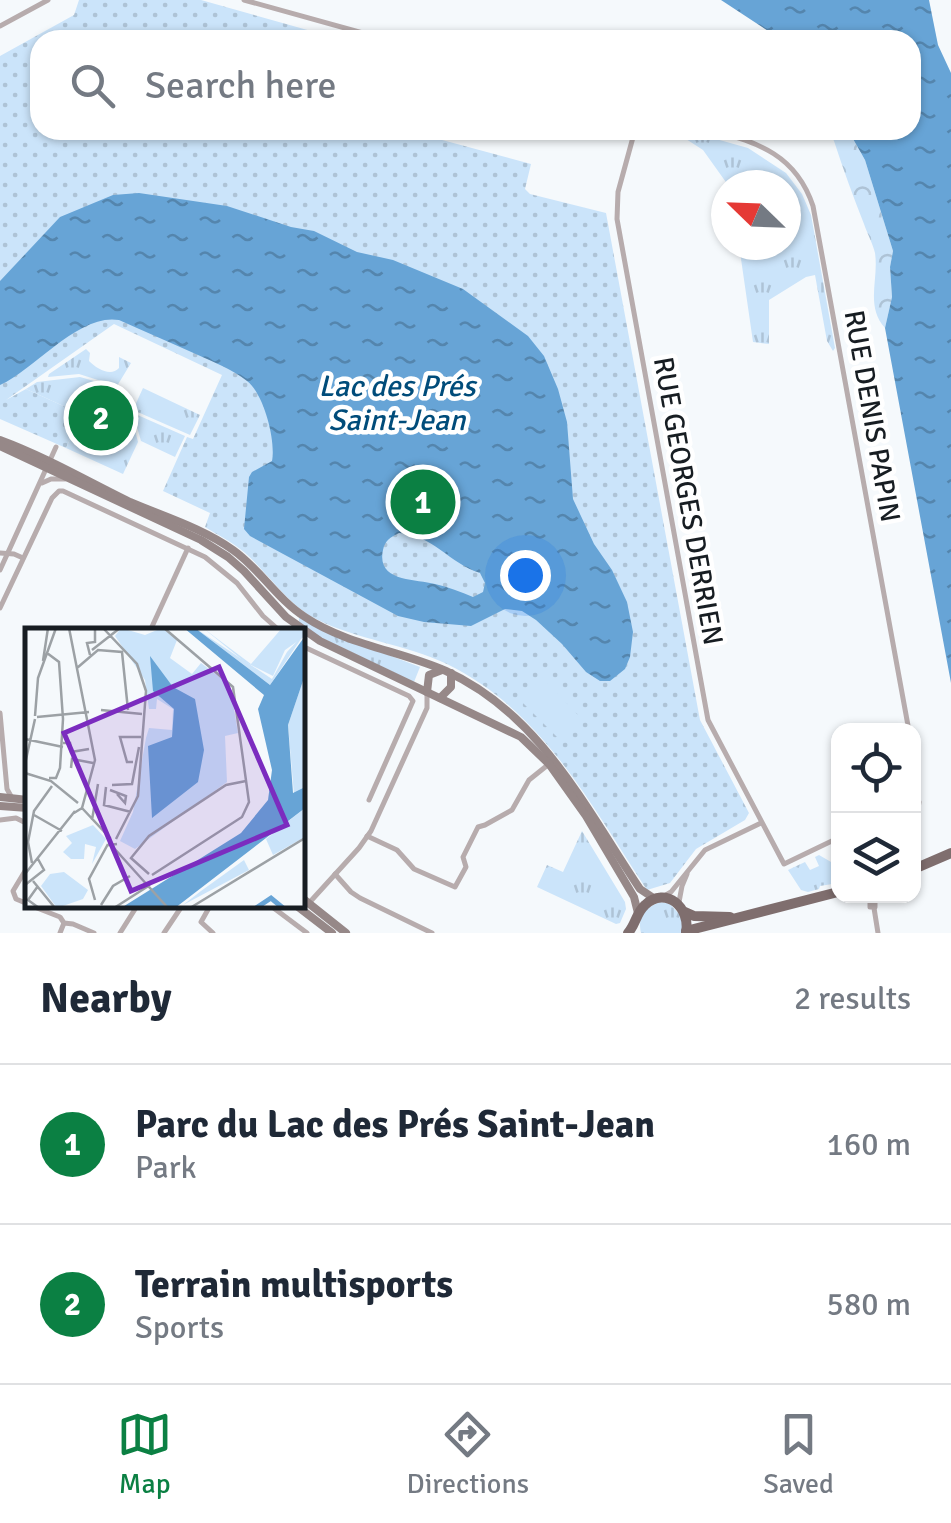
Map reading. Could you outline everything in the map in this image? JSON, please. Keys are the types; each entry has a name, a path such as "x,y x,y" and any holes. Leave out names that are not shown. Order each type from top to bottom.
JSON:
{"main road":[{"path":"0,443 228,557 301,628"},
{"path":"0,443 216,539 248,561 279,596 307,619 447,672 483,691 536,737 640,889 657,899"},
{"path":"305,631 522,736 549,764 617,867 634,896 635,926"},
{"path":"427,692 429,675 447,672"},
{"path":"440,698 451,687 447,672"},
{"path":"0,798 25,800"},
{"path":"0,806 25,808"},
{"path":"921,866 948,854"},
{"path":"682,909 686,932 831,894"},
{"path":"635,926 646,903 657,899 671,900 694,916 740,917"},
{"path":"306,900 346,933"},
{"path":"300,908 332,933"}],"street":[{"path":"0,26 48,0"},
{"path":"244,0 352,30"},
{"name":"RUE GEORGES DERRIEN","path":"632,140 618,192 617,219 705,708 715,735 784,864 831,841"},
{"name":"RUE DENIS PAPIN","path":"747,140 788,164 813,206 908,723"},
{"path":"0,570 56,447"},
{"path":"27,457 38,472 39,485"},
{"path":"39,485 50,479 70,480"},
{"path":"0,608 52,498 62,491 212,562 278,628"},
{"path":"151,628 191,550 200,540"},
{"path":"4,554 23,558"},
{"path":"305,647 412,698 413,704 369,800"},
{"path":"306,900 335,874 367,836 427,708 427,692"},
{"path":"427,708 440,698"},
{"path":"0,713 7,790 12,798"},
{"path":"397,740 410,746"},
{"path":"367,836 397,850 414,870 455,887 466,867 462,857 474,832 512,810 529,780 549,764"},
{"path":"0,820 16,818 25,822"},
{"path":"657,899 671,892 705,850 761,823"},
{"path":"682,909 682,886 693,863"},
{"path":"25,871 13,891 16,899 25,903"},
{"path":"335,874 360,898 432,933"},
{"path":"37,908 94,933"},
{"path":"120,933 136,908"},
{"path":"164,933 181,908"},
{"path":"209,908 201,922 213,933"},
{"path":"275,908 307,933"},
{"path":"874,908 878,933"},
{"path":"60,933 64,923"}],"green space":[{"path":"79,0 201,0 308,30 47,30 74,15"},
{"path":"30,39 30,140 442,140 531,164 525,189 530,194 606,213 700,720 749,813 745,820 696,849 670,883 647,890 562,762 511,707 447,664 316,619 287,597 244,552 205,527 210,513 163,491 187,437 193,439 222,375 114,324 6,400 26,389 81,414 66,448 0,419 0,56"},
{"path":"688,140 720,140 748,148 781,170 717,170 703,150"},
{"path":"854,140 865,160 893,251 892,297 885,328 874,301 874,250 834,141"},
{"path":"801,193 811,215 835,348 833,351 827,341 815,275 769,300 769,344 753,342 741,260 801,260"},
{"path":"86,349 89,361 104,371 119,368 119,357 131,363 117,386 79,374 48,377"},
{"path":"80,377 115,387 106,407 81,414 26,389 37,382"},
{"path":"143,388 200,415 190,435 133,410"},
{"path":"109,408 130,411 138,442 123,474 66,448 80,417 114,432 84,416"},
{"path":"133,413 185,436 175,457 141,441"},
{"path":"299,615 344,638 420,667 414,682 322,638 299,625"},
{"path":"542,677 579,716 559,739 521,701"},
{"path":"582,831 625,902 620,923 537,887 547,865 563,872"},
{"path":"819,855 831,862 831,884 808,892 801,890 788,870 805,862 810,870 819,866 815,857"},
{"path":"660,902 669,903 682,917 682,933 641,933 643,913"}],"water":[{"path":"721,0 929,0 938,45 951,73 951,683 885,328 892,297 893,251 865,160 854,140 921,140 921,30 767,30"},
{"name":"Lac des Prés Saint-Jean","path":"139,193 227,206 314,231 357,252 393,260 463,289 528,336 544,356 558,389 567,422 573,499 627,602 633,632 625,669 610,681 600,681 522,611 505,609 471,626 398,616 250,536 244,529 249,477 272,461 270,430 253,387 210,360 119,320 104,320 73,333 0,385 0,281 60,217 113,195","holes":["399,533 411,535 480,573 485,583 483,592 473,597 391,574 382,560 385,544"]}],"place":[{"name":"Terrain multisports","path":"101,418"},
{"name":"Parc du Lac des Prés Saint-Jean","path":"423,502"}]}
